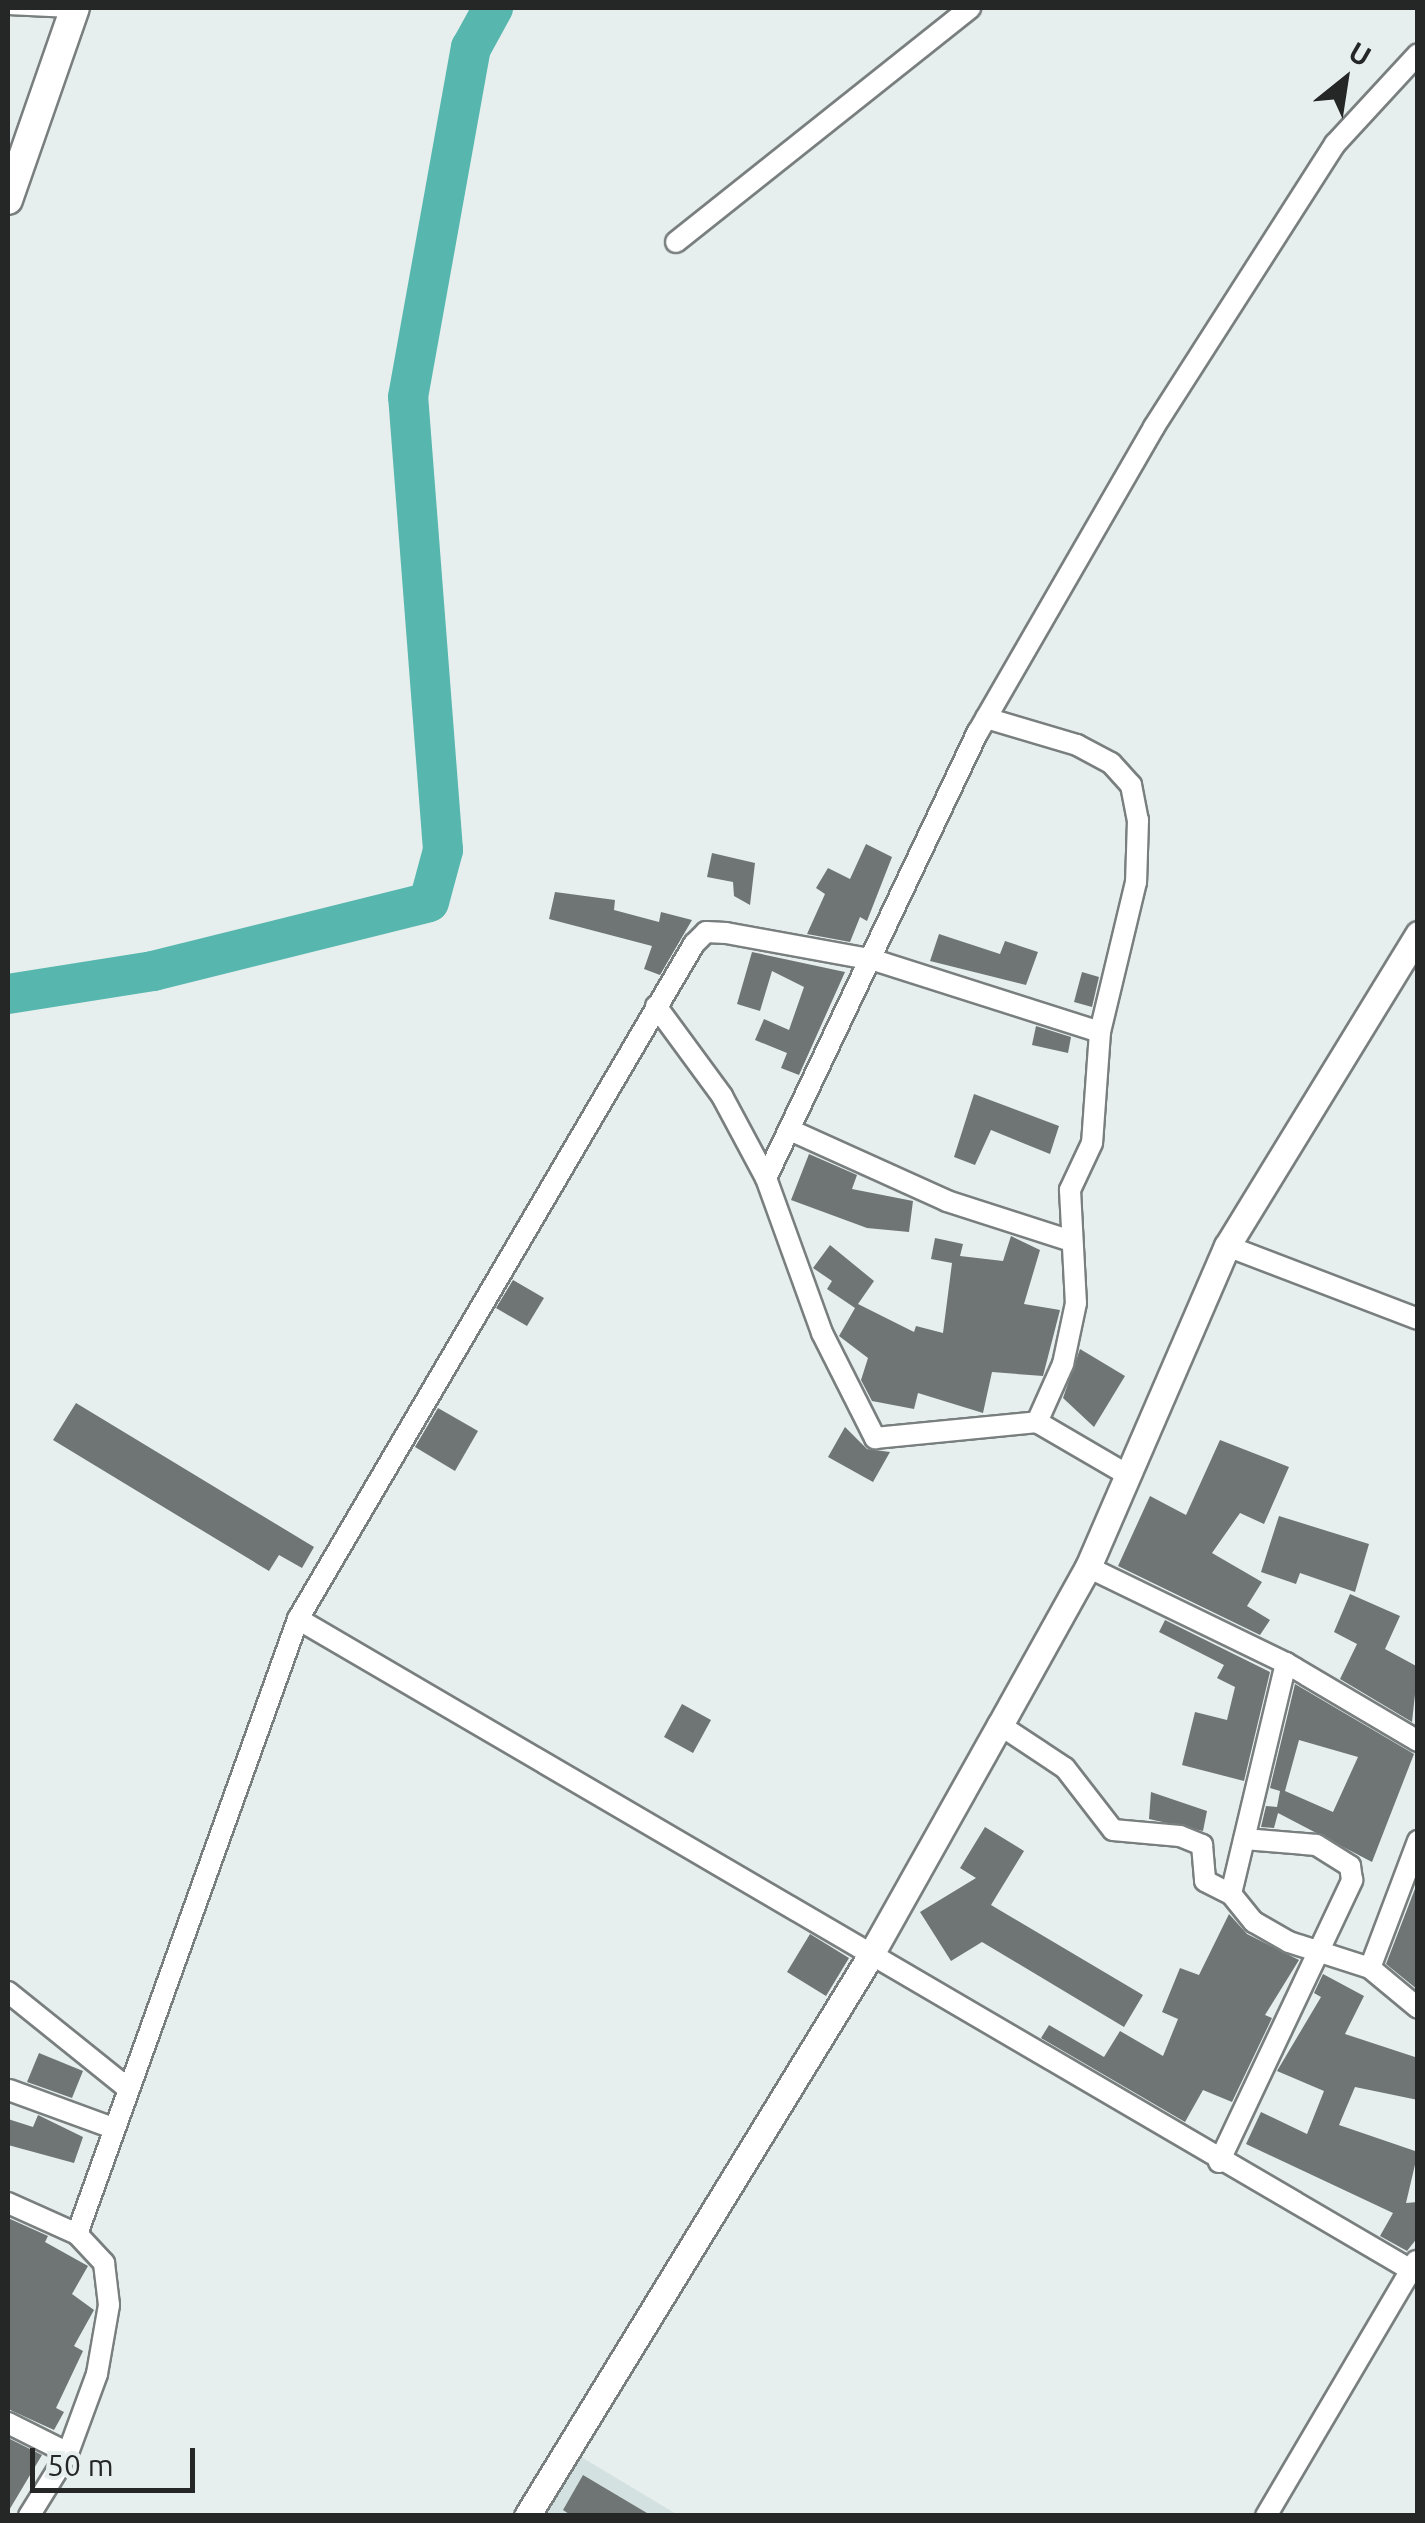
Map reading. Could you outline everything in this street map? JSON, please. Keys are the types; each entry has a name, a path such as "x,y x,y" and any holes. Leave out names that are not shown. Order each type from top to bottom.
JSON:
{"main road":[{"path":"8,200 74,10"}],"street":[{"path":"676,242 970,8"},
{"path":"766,1178 874,960 986,718 1154,427 1335,144 1418,54"},
{"path":"986,718 1077,745 1111,762 1132,786 1136,882 1100,1032 1092,1142 1070,1190 1068,1240 1076,1303 1063,1364 1037,1422"},
{"path":"77,2234 126,2087 298,1619 656,1006 706,932 874,960 1100,1032"},
{"path":"527,2516 869,1958 1088,1567 1227,1246 1418,934"},
{"path":"656,1006 722,1096 766,1178 822,1333 875,1438 1037,1422 1126,1474"},
{"path":"790,1130 948,1201 1068,1240"},
{"path":"1227,1246 1418,1320"},
{"path":"1088,1567 1286,1663 1418,1741"},
{"path":"298,1619 1218,2162 1415,2268 1266,2516"},
{"path":"1231,1894 1286,1663"},
{"path":"1000,1725 1065,1768 1113,1830 1202,1845 1205,1881 1231,1894 1254,1922 1323,1953 1370,1968 1418,2008"},
{"path":"1218,2162 1323,1953 1352,1880 1350,1866 1316,1846 1244,1840"},
{"path":"1370,1968 1418,1841"},
{"path":"8,1992 126,2087"},
{"path":"8,2090 112,2128"},
{"path":"8,2204 77,2234 104,2263 109,2306 97,2374 68,2453 29,2516"},
{"path":"8,2423 68,2453"}],"lane":[{"path":"8,9 74,10"}],"shaded area":[{"path":"568,2449 678,2515 527,2516"}],"building":[{"path":"866,844 892,857 867,921 860,917 850,942 807,934 825,894 816,888 828,868 850,879"},
{"path":"712,853 755,863 750,905 734,896 733,882 707,877"},
{"path":"555,892 615,900 614,910 659,922 661,912 692,920 660,975 644,969 652,946 549,919"},
{"path":"939,934 1000,954 1005,941 1038,952 1026,985 930,961"},
{"path":"752,952 845,972 799,1075 781,1068 787,1053 755,1040 764,1019 789,1030 804,987 772,971 760,1011 737,1004"},
{"path":"1082,972 1099,977 1092,1007 1074,1002"},
{"path":"1036,1026 1071,1037 1068,1053 1032,1045"},
{"path":"974,1094 1059,1126 1050,1154 991,1130 975,1165 954,1157"},
{"path":"809,1154 857,1175 852,1189 913,1201 909,1232 867,1228 791,1200"},
{"path":"1011,1236 1040,1250 1024,1304 1060,1310 1043,1376 992,1372 983,1413 918,1393 914,1409 872,1401 861,1380 868,1358 839,1336 855,1308 827,1289 832,1281 813,1268 830,1245 874,1281 858,1304 914,1332 916,1326 943,1333 952,1263 931,1259 935,1238 963,1244 960,1256 1003,1261"},
{"path":"513,1280 544,1298 527,1326 496,1308"},
{"path":"1080,1349 1125,1376 1094,1427 1063,1398"},
{"path":"76,1403 314,1547 302,1568 279,1555 269,1571 53,1440"},
{"path":"438,1408 478,1431 455,1471 415,1447"},
{"path":"845,1427 867,1449 890,1452 873,1482 828,1457"},
{"path":"1220,1440 1289,1467 1264,1524 1240,1513 1212,1553 1262,1582 1247,1606 1270,1620 1260,1635 1118,1566 1150,1496 1186,1515"},
{"path":"1279,1516 1369,1544 1355,1592 1300,1573 1296,1584 1261,1572"},
{"path":"1350,1594 1400,1616 1385,1649 1418,1667 1412,1722 1340,1679 1357,1644 1334,1632"},
{"path":"1165,1620 1270,1672 1244,1781 1182,1765 1195,1712 1227,1720 1235,1687 1217,1678 1224,1665 1159,1632"},
{"path":"1295,1684 1414,1754 1372,1862 1278,1813 1274,1828 1261,1827 1266,1806 1277,1807 1280,1791 1270,1788","holes":["1299,1740 1358,1757 1333,1812 1285,1791"]},
{"path":"682,1704 711,1720 693,1753 664,1737"},
{"path":"1151,1792 1207,1811 1203,1831 1149,1819"},
{"path":"985,1827 1024,1851 991,1905 1143,1995 1124,2027 982,1942 951,1961 920,1912 976,1878 960,1868"},
{"path":"1418,1881 1418,1990 1386,1964"},
{"path":"1229,1914 1247,1934 1299,1960 1265,2015 1272,2018 1232,2102 1203,2090 1185,2122 1041,2038 1049,2025 1104,2057 1120,2031 1163,2056 1178,2019 1162,2012 1180,1968 1199,1975"},
{"path":"810,1934 849,1958 826,1996 787,1972"},
{"path":"1323,1974 1364,1996 1345,2034 1418,2058 1418,2100 1355,2087 1339,2125 1418,2152 1406,2203 1418,2202 1418,2237 1407,2251 1380,2236 1393,2213 1246,2144 1261,2112 1307,2134 1324,2091 1277,2071 1321,1997 1314,1993"},
{"path":"39,2053 83,2071 72,2098 27,2082"},
{"path":"38,2115 83,2137 74,2163 8,2145 8,2119 33,2127"},
{"path":"8,2218 48,2236 45,2242 88,2266 72,2294 94,2310 74,2346 83,2351 56,2408 64,2412 54,2430 8,2409"},
{"path":"8,2438 42,2455 8,2512"},
{"path":"583,2475 652,2516 572,2516 563,2510"}],"waterway":[{"path":"8,994 153,971 429,902 443,850 408,397 471,48 493,8"}]}
